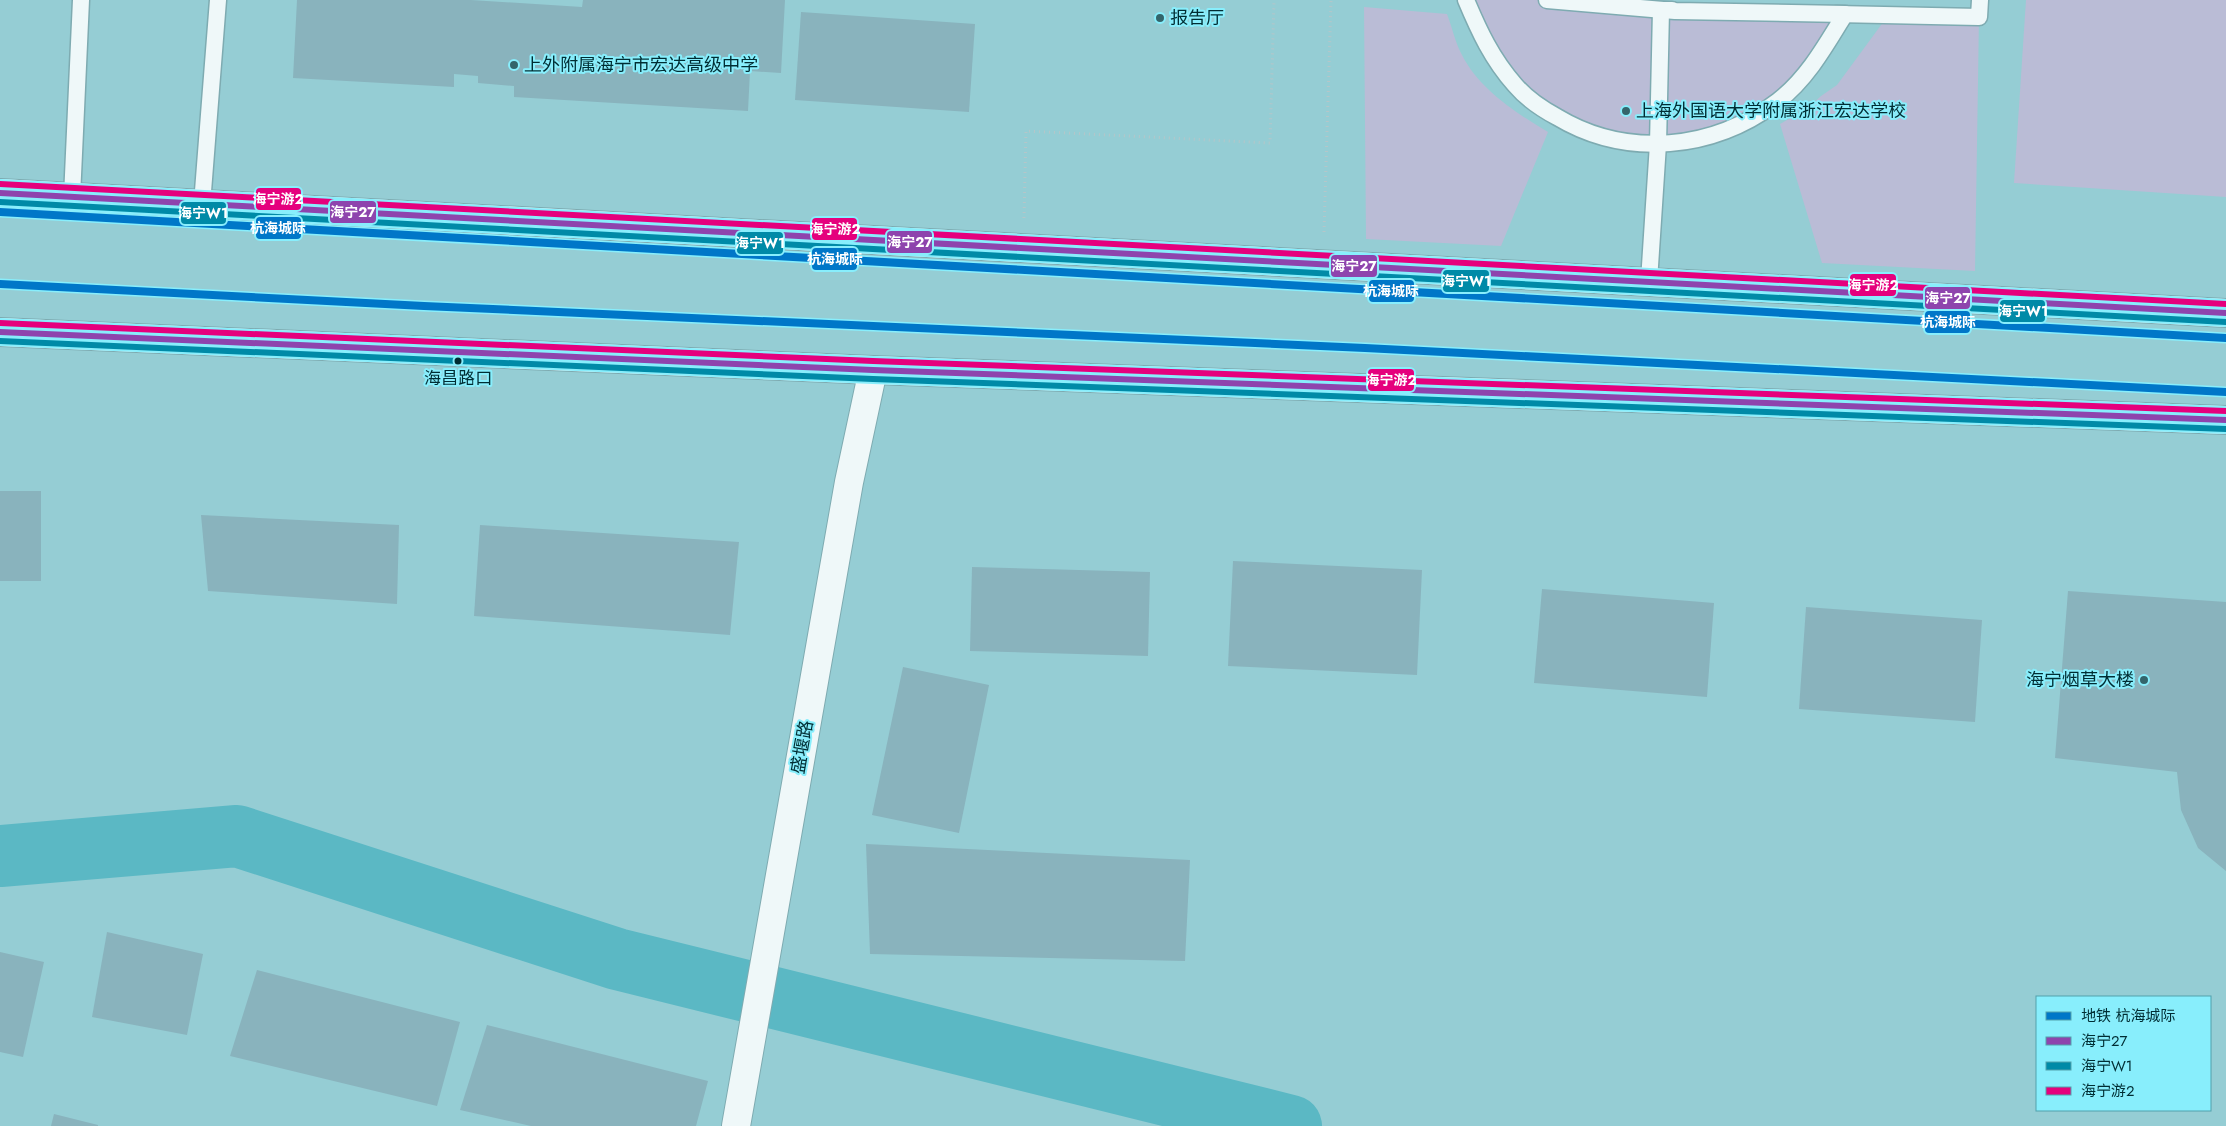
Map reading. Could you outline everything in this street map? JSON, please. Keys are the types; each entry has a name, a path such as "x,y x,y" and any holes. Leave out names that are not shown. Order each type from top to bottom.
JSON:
{"main road":[{"path":"0,193 2226,312"},
{"path":"0,332 873,370 2226,420"},
{"name":"盛堰路","path":"736,1124 849,482 873,370"}],"lane":[{"path":"72,197 81,0"},
{"path":"202,204 218,0"},
{"path":"1466,0 1480,34 1496,62 1516,87 1540,108 1568,124 1598,136 1629,143 1658,144 1693,141 1724,132 1760,114 1779,100 1802,78 1845,14"},
{"path":"1547,0 1660,5"},
{"path":"1552,0 1845,14 1979,17 1980,0"},
{"path":"1649,281 1658,144 1660,5"}],"path":[{"path":"1024,221 1026,131 1270,143 1274,0"},
{"path":"1324,237 1331,0"}],"shaded area":[{"path":"1466,0 1547,0 1845,14 1779,100 1693,141 1598,136 1516,87"},
{"path":"2026,0 2226,0 2226,197 2014,183"},
{"path":"1364,7 1447,14 1455,40 1469,67 1478,79 1499,99 1523,117 1548,132 1501,246 1366,239"},
{"path":"1979,17 1975,271 1822,263 1780,124 1808,108 1837,85 1884,21"}],"building":[{"path":"297,0 471,0 582,7 583,0 785,0 781,73 750,71 748,111 514,97 514,86 478,83 478,76 454,74 454,87 293,78"},
{"path":"801,12 975,24 969,112 795,100"},
{"path":"0,491 41,491 41,581 0,581"},
{"path":"201,515 399,525 397,604 208,591"},
{"path":"480,525 739,542 730,635 474,616"},
{"path":"1233,561 1422,570 1417,675 1228,666"},
{"path":"972,567 1150,572 1148,656 970,651"},
{"path":"1542,589 1714,603 1707,697 1534,683"},
{"name":"海宁烟草大楼","path":"2068,591 2226,602 2226,871 2198,848 2181,810 2177,772 2055,758"},
{"path":"1806,607 1982,620 1975,722 1799,709"},
{"path":"903,667 989,685 959,833 872,815"},
{"path":"866,844 1190,860 1185,961 870,954"},
{"path":"107,932 203,954 187,1035 92,1017"},
{"path":"0,952 44,962 23,1057 0,1052"},
{"path":"257,970 460,1022 437,1106 230,1056"},
{"path":"487,1025 708,1081 696,1126 531,1126 460,1110"},
{"path":"54,1114 98,1125 98,1126 51,1126"}],"waterway":[{"path":"0,856 237,836 617,959 1291,1126"}],"metro line":[{"name":"杭海城际","path":"0,212 2226,338"},
{"name":"杭海城际","path":"0,284 424,306 1365,348 2226,392"}],"transit line":[{"name":"海宁游2","path":"0,184 2226,304"},
{"name":"海宁27","path":"0,193 2226,313"},
{"name":"海宁W1","path":"0,202 2226,322"},
{"name":"海宁游2","path":"0,323 873,361 2226,411"},
{"name":"海宁27","path":"0,332 873,370 2226,420"},
{"name":"海宁W1","path":"0,341 873,379 2226,429"}],"place":[{"name":"报告厅","path":"1160,18"},
{"name":"上外附属海宁市宏达高级中学","path":"514,65"},
{"name":"上海外国语大学附属浙江宏达学校","path":"1626,111"},
{"name":"海昌路口","path":"458,361"},
{"name":"海宁烟草大楼","path":"2144,680"}]}
